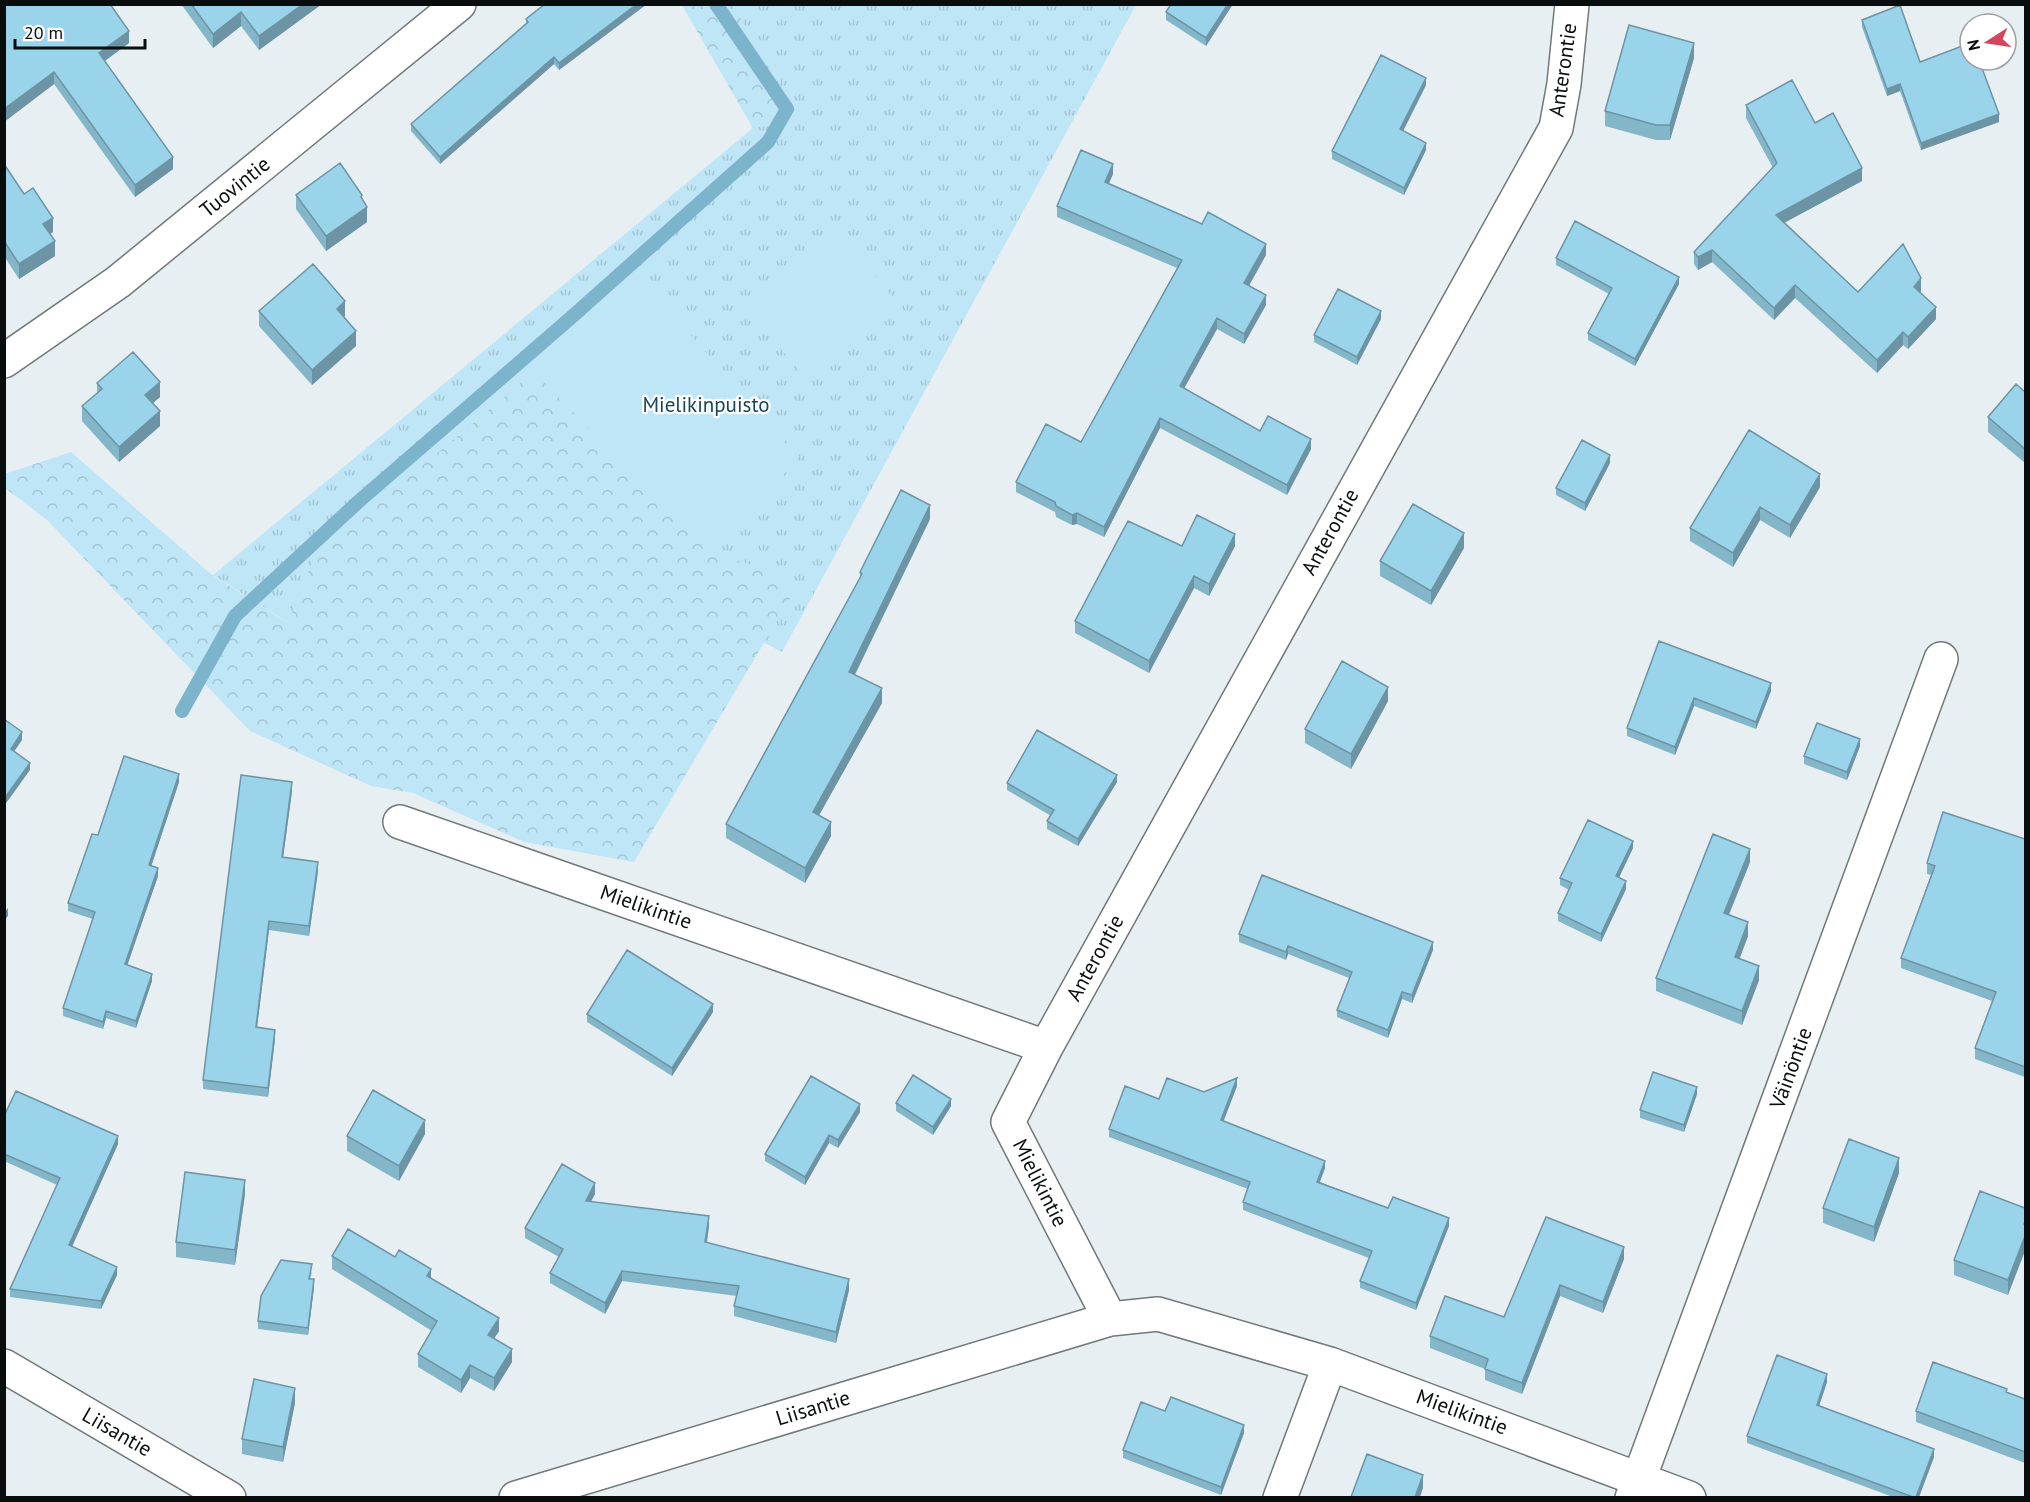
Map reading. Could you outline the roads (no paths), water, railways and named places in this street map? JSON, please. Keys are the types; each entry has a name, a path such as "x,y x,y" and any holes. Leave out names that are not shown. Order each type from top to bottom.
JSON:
{"street":[{"name":"Tuovintie","path":"4,361 118,282 459,4"},
{"name":"Anterontie","path":"1046,1047 1556,128 1564,84 1572,4"},
{"name":"Väinöntie","path":"1636,1488 1941,659"},
{"name":"Mielikintie","path":"400,822 1046,1047 1008,1122 1110,1319 1158,1314 1330,1364 1636,1488 1689,1497"},
{"name":"Liisantie","path":"516,1497 1110,1319"},
{"path":"1280,1497 1330,1364"},
{"name":"Liisantie","path":"4,1366 229,1497"}],"waterway":[{"path":"182,711 235,616 358,502 574,315 768,142 787,109 716,4"}],"park label":[{"name":"Mielikinpuisto","path":"706,405"}]}
